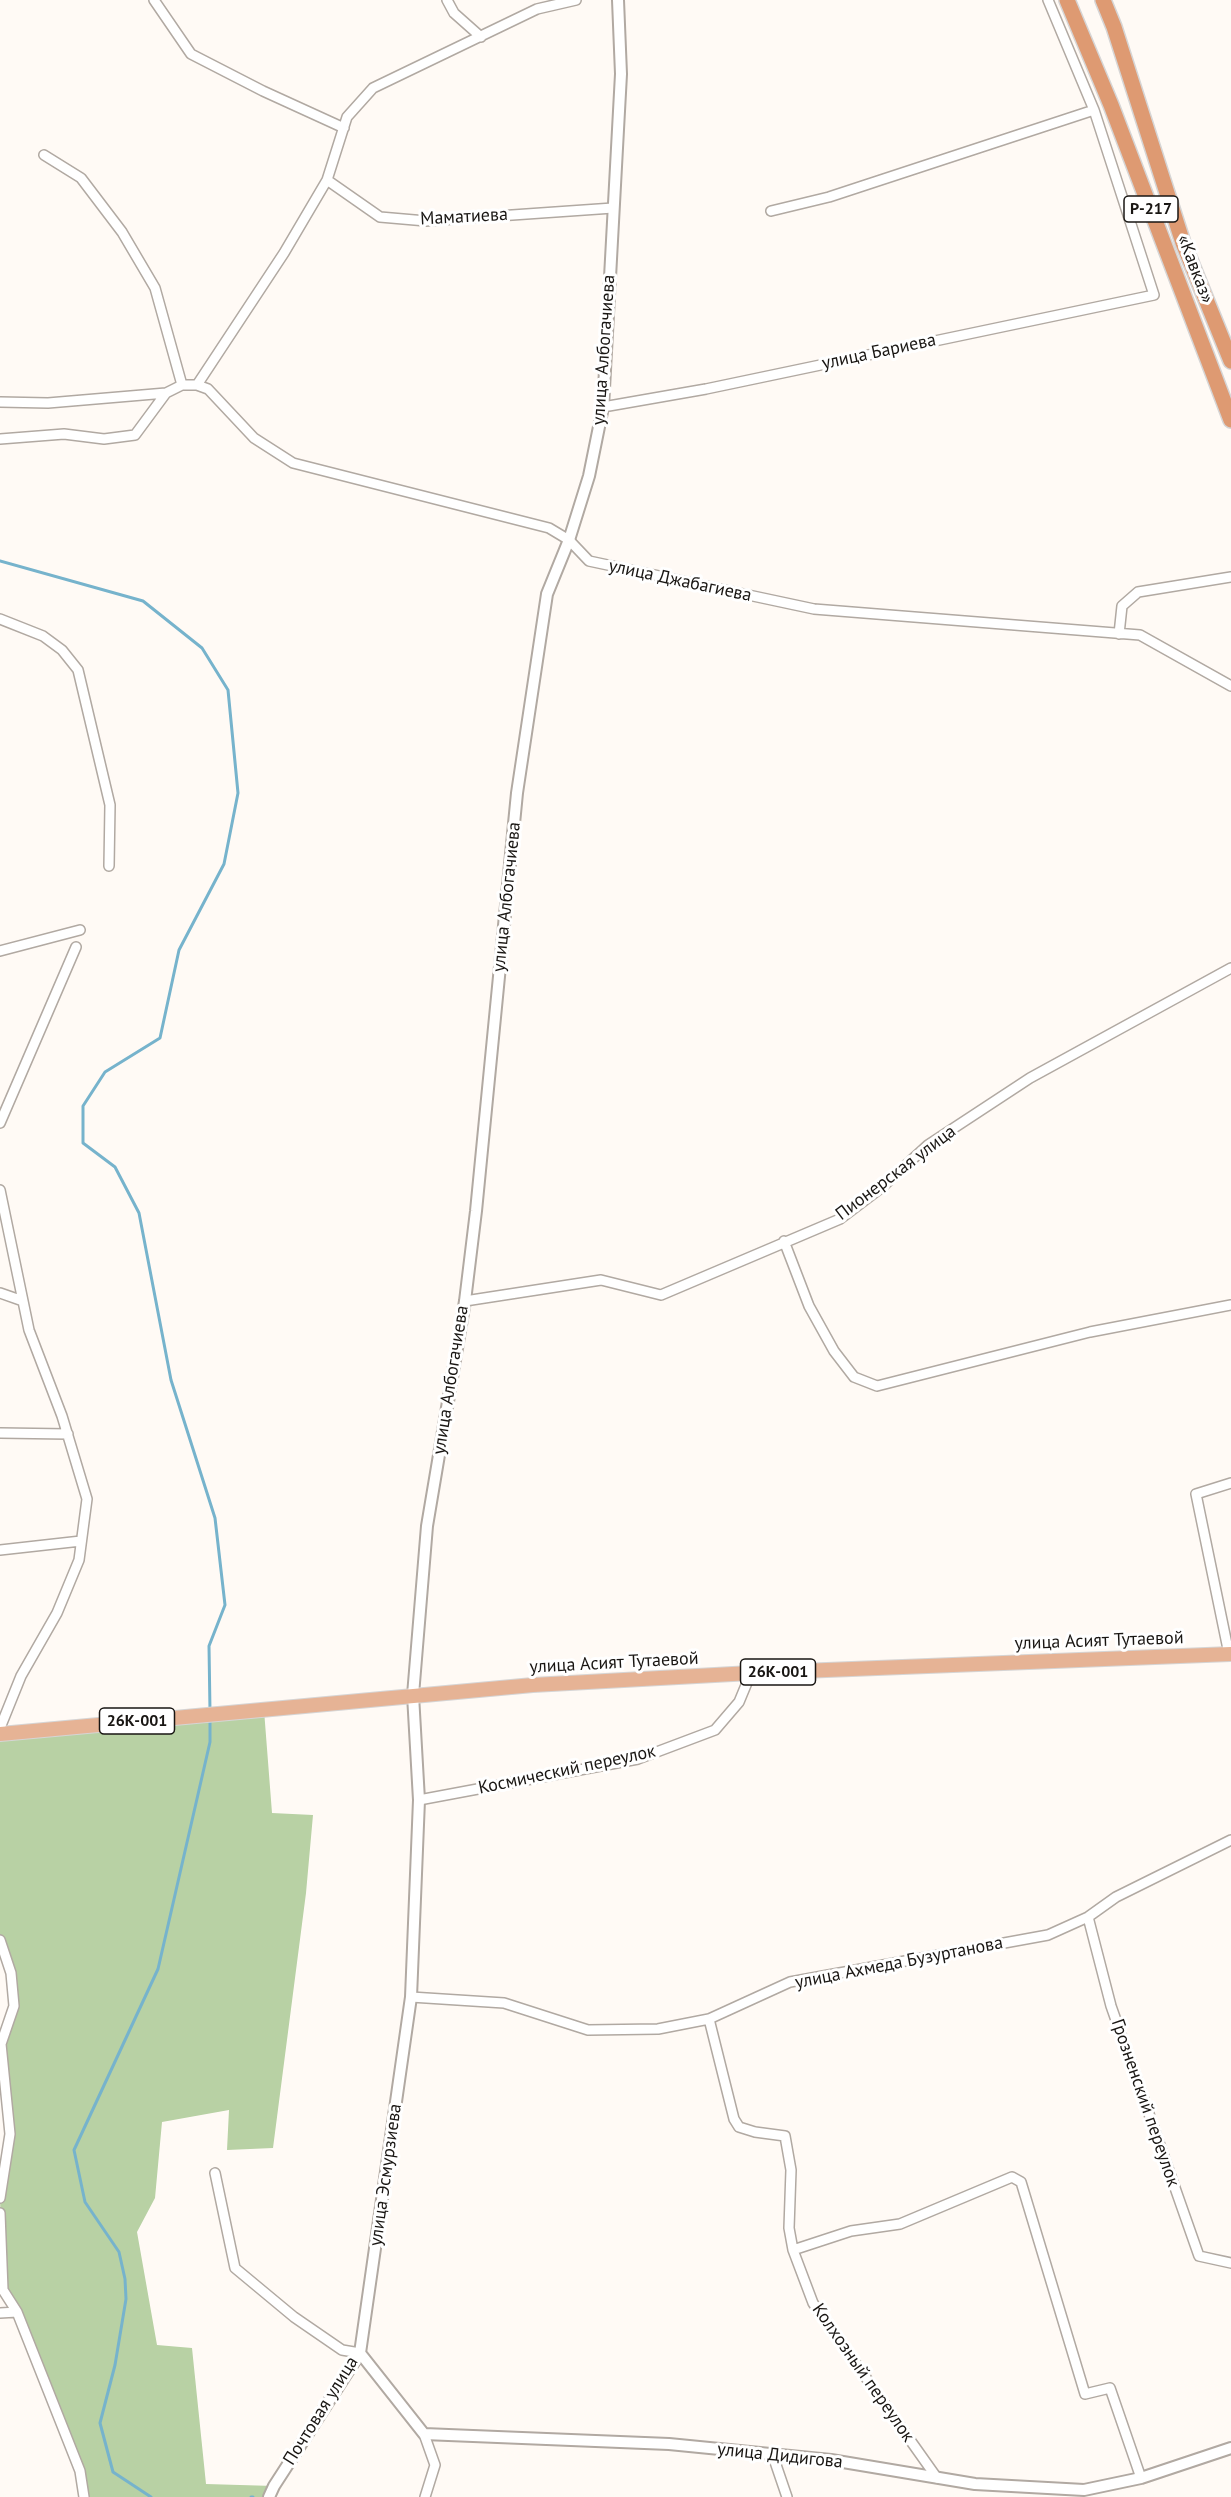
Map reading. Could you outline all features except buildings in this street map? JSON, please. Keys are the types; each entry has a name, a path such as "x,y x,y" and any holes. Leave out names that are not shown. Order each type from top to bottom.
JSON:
{"highway":[{"name":"«Кавказ»","path":"1067,0 1111,105 1231,420"},
{"name":"«Кавказ»","path":"1103,0 1114,27 1183,243 1231,361"}],"main road":[{"name":"улица Асият Тутаевой","path":"0,1734 412,1695 751,1673 1230,1654"}],"street":[{"path":"154,0 191,54 263,91 344,128"},
{"path":"447,0 454,13 482,37"},
{"path":"0,402 48,403 166,393 182,385 197,385 284,252 327,180 347,117 373,88 537,9 576,0"},
{"name":"улица Албогачиева","path":"419,1800 412,1695 427,1526 465,1301 517,793 547,594 569,540 589,476 603,407 621,74 618,0"},
{"path":"771,211 829,196 1094,110 1048,0"},
{"name":"улица Бариева","path":"603,407 706,389 1154,295 1094,110"},
{"path":"44,155 81,178 122,232 155,288 182,385"},
{"name":"Маматиева","path":"327,180 380,218 426,221 613,208"},
{"name":"улица Джабагиева","path":"197,385 208,389 254,438 293,463 549,528 569,540 589,561 814,609 1140,635 1231,686"},
{"path":"0,439 64,434 104,439 135,435 166,393"},
{"path":"1119,634 1122,606 1137,592 1231,577"},
{"path":"0,619 43,636 63,650 78,670 110,805 110,866"},
{"path":"0,951 80,930"},
{"path":"0,1123 76,947"},
{"name":"Пионерская улица","path":"465,1301 601,1280 661,1295 840,1219 881,1188 928,1145 1030,1078 1231,968"},
{"path":"0,1190 29,1330 68,1434 87,1499 79,1560 57,1613 21,1676 0,1728"},
{"path":"784,1241 809,1306 834,1351 854,1377 877,1386 1090,1332 1231,1305"},
{"path":"0,1293 23,1301"},
{"path":"0,1433 68,1434"},
{"path":"1230,1654 1196,1494 1231,1483"},
{"path":"0,1550 81,1540"},
{"name":"Космический переулок","path":"419,1800 638,1759 715,1730 739,1702 751,1673"},
{"name":"улица Эсмурзиева","path":"360,2353 411,1997 419,1800"},
{"name":"улица Ахмеда Бузуртанова","path":"411,1997 504,2003 588,2030 658,2029 709,2019 790,1982 1048,1935 1088,1917 1116,1897 1231,1840"},
{"name":"Грозненский переулок","path":"1088,1917 1111,2006 1199,2256 1231,2263"},
{"path":"0,1940 11,1972 14,2006 0,2044 10,2134 0,2198"},
{"name":"Колхозный переулок","path":"709,2019 734,2119 739,2127 784,2136 791,2170 789,2228 793,2250 813,2303 938,2478"},
{"name":"Почтовая улица","path":"215,2173 236,2268 294,2317 342,2350 360,2353 274,2486 270,2497"},
{"path":"793,2250 851,2231 900,2224 1012,2177 1021,2182 1085,2394 1110,2388 1141,2478"},
{"path":"0,2213 3,2290 17,2312 80,2471 84,2497"},
{"path":"0,2313 17,2312"},
{"path":"360,2353 424,2434 435,2465 424,2497"},
{"name":"улица Дидигова","path":"424,2434 669,2444 772,2456 831,2460 975,2484 1084,2494 1231,2448"},
{"path":"772,2456 787,2497"}],"green space":[{"path":"264,1710 272,1813 313,1815 306,1893 273,2148 227,2150 229,2110 162,2122 155,2198 137,2232 157,2345 192,2348 206,2484 274,2486 269,2497 84,2497 80,2471 3,2290 0,2198 10,2134 1,2044 14,2006 0,1940 0,1734"}],"waterway":[{"path":"0,561 143,601 202,648 228,690 238,793 224,864 179,950 160,1038 105,1072 83,1106 83,1143 115,1167 139,1213 171,1380 215,1518 225,1605 209,1646 210,1711"},
{"path":"151,2497 113,2472 100,2423 115,2365 126,2299 125,2279 119,2252 85,2202 74,2150 158,1969 210,1742 210,1720"}]}
